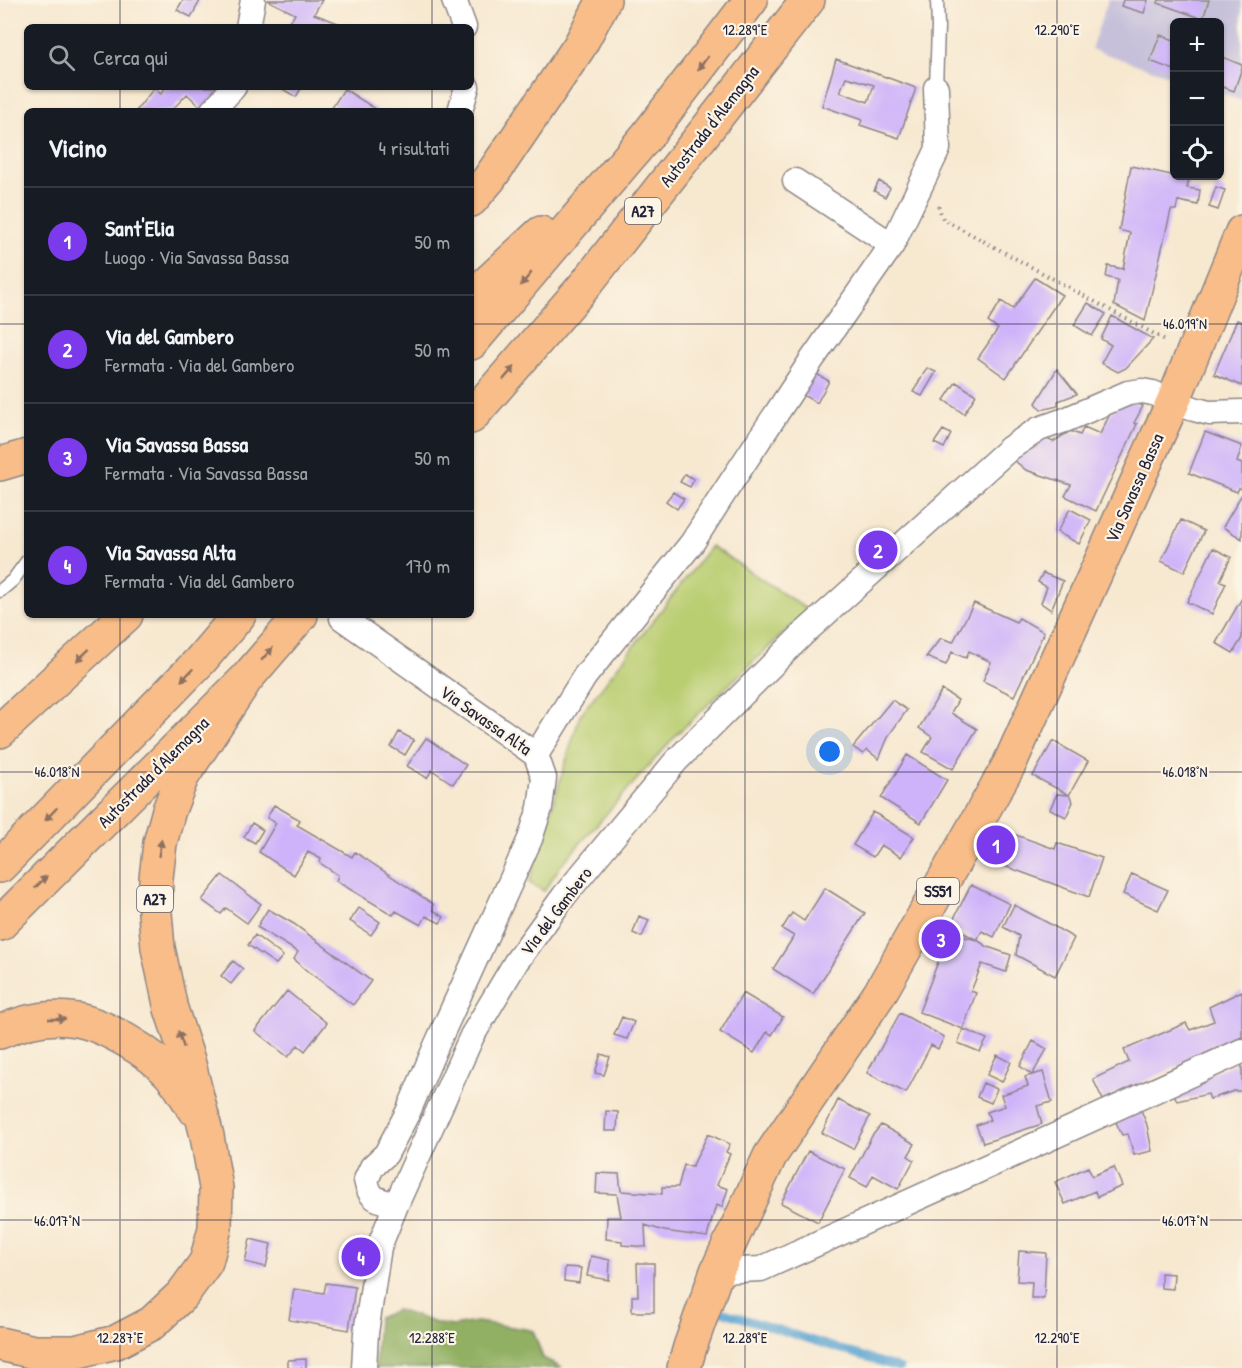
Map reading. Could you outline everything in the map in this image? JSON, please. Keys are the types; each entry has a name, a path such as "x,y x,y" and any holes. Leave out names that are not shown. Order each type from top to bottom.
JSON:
{"main road":[{"path":"474,196 579,47 604,0"},
{"name":"A27","path":"474,339 646,137 751,0"},
{"name":"Autostrada d'Alemagna","path":"474,414 585,285 808,0"},
{"name":"A27","path":"474,295 646,137"},
{"name":"Via Savassa Bassa","path":"684,1368 717,1271 770,1156 880,993 1009,765 1173,402 1242,231"},
{"path":"0,464 24,457"},
{"path":"0,731 123,618"},
{"path":"0,866 200,661 236,618"},
{"name":"Autostrada d'Alemagna","path":"0,924 246,679 298,618"},
{"name":"A27","path":"0,1344 34,1352 75,1352 116,1342 152,1323 182,1295 206,1262 215,1228 216,1188 207,1136 188,1060 171,1009 158,948 155,913 156,878 163,832 182,777 246,679"},
{"name":"A27","path":"0,1032 27,1022 52,1019 78,1020 112,1032 142,1051 168,1072 183,1090 207,1136"}],"street":[{"path":"249,24 253,0"},
{"path":"454,0 463,24"},
{"path":"536,755 585,676 692,543 891,245 938,148 936,88"},
{"path":"215,108 231,90"},
{"path":"461,108 466,90"},
{"path":"795,181 891,245"},
{"name":"Via del Gambero","path":"364,1368 366,1334 379,1247 472,1036 516,962 564,896 676,761 803,634 1010,448 1039,429 1128,393 1142,391 1209,414 1242,412"},
{"name":"Via Savassa Alta","path":"342,618 536,755 544,778 540,808 530,839 408,1112 386,1154 372,1167 366,1180 368,1192 375,1198 396,1205"},
{"path":"717,1271 761,1269 1242,1051"}],"lane":[{"path":"936,88 937,0"},
{"path":"0,591 13,580 24,565"}],"path":[{"path":"943,219 1148,331"}],"shaded area":[{"path":"1108,0 1242,0 1242,101 1224,94 1224,18 1170,18 1170,76 1091,49"}],"green space":[{"path":"711,546 808,610 678,733 561,865 544,891 529,883 580,715"},
{"path":"397,1310 439,1324 453,1326 477,1322 533,1331 543,1358 562,1368 375,1368 378,1318"}],"building":[{"path":"183,0 200,1 191,17 177,10"},
{"path":"267,0 322,0 314,14 341,24 289,24 295,14"},
{"path":"1123,0 1148,0 1144,13 1121,6"},
{"path":"1159,0 1209,0 1203,18 1158,3"},
{"path":"1160,35 1170,39 1170,68 1150,61"},
{"path":"1224,58 1242,65 1234,91 1224,87"},
{"path":"836,59 916,88 899,138 860,125 862,120 822,106","holes":["846,77 874,85 868,102 840,92"]},
{"path":"152,90 161,94 164,90 225,90 206,108 202,108 187,94 174,108 138,108"},
{"path":"284,90 300,90 296,97"},
{"path":"346,90 374,108 332,108"},
{"path":"1131,166 1170,175 1170,180 1189,180 1187,188 1200,190 1198,205 1178,201 1176,210 1171,210 1145,321 1114,305 1118,280 1106,277 1108,266 1123,269 1130,233 1119,230"},
{"path":"879,181 890,188 885,197 874,191"},
{"path":"1216,187 1225,190 1218,210 1209,207"},
{"path":"1035,278 1062,295 1006,378 978,358 998,329 988,322 1001,301 1013,309"},
{"path":"1088,303 1106,314 1092,336 1074,325"},
{"path":"1112,316 1153,339 1126,368 1118,372 1101,363 1111,345 1101,339"},
{"path":"1237,320 1242,322 1242,386 1214,374"},
{"path":"927,368 936,372 922,396 913,392"},
{"path":"1057,369 1077,394 1058,401 1058,406 1041,410 1036,403"},
{"path":"809,370 829,381 817,403 797,392"},
{"path":"956,382 976,395 964,414 944,400"},
{"path":"1127,399 1143,406 1134,423 1137,424 1096,511 1065,496 1071,485 1026,470 1009,456 1041,436 1053,442 1070,431 1080,435 1084,427 1100,434 1111,412"},
{"path":"943,430 951,434 944,448 934,443"},
{"path":"1205,432 1242,446 1237,462 1242,464 1242,489 1239,488 1237,492 1189,473"},
{"path":"685,474 694,479 690,487 680,482"},
{"path":"673,492 684,499 677,509 666,501"},
{"path":"1242,494 1242,539 1223,527"},
{"path":"1070,509 1091,520 1079,544 1057,532"},
{"path":"1181,520 1204,531 1184,572 1161,561"},
{"path":"1213,548 1231,557 1220,581 1226,583 1212,614 1187,602"},
{"path":"1043,573 1063,581 1051,610 1041,603 1047,587 1038,582"},
{"path":"1242,598 1242,638 1233,653 1216,643"},
{"path":"974,603 1016,622 1019,618 1044,632 1014,696 983,681 991,662 969,651 966,658 952,652 946,665 926,657 941,638 953,642"},
{"path":"942,690 958,700 951,713 977,729 953,769 923,752 932,737 919,728"},
{"path":"892,700 907,710 889,735 879,759 867,750 863,754 853,747"},
{"path":"399,732 414,740 405,755 391,747"},
{"path":"426,738 466,765 453,784 432,770 427,778 407,766"},
{"path":"1053,741 1088,761 1069,795 1033,776"},
{"path":"907,755 947,780 921,823 881,798"},
{"path":"1057,794 1069,795 1073,802 1066,817 1050,809"},
{"path":"274,805 300,820 297,825 352,857 355,852 433,904 433,910 444,917 440,923 426,916 421,925 396,911 393,915 336,881 338,875 320,863 321,859 308,852 294,875 259,852 276,823 267,818"},
{"path":"873,812 914,837 901,857 881,845 873,857 853,845"},
{"path":"252,823 263,830 255,843 244,837"},
{"path":"1002,830 1055,849 1057,843 1102,858 1089,897 991,861"},
{"path":"1132,874 1168,890 1158,910 1123,894"},
{"path":"222,875 261,904 247,923 226,908 221,914 202,900"},
{"path":"971,885 1010,904 994,937 982,931 977,940 950,926"},
{"path":"825,888 865,913 813,994 773,969 794,936 782,929 792,913 804,921"},
{"path":"1014,905 1074,938 1055,976 1016,955 1019,936 1003,927"},
{"path":"359,908 380,922 371,935 350,921"},
{"path":"268,909 294,924 371,981 353,1005 294,959 298,952 257,927"},
{"path":"639,916 649,920 642,937 633,933"},
{"path":"949,933 977,940 988,947 1011,955 1006,972 982,964 971,991 976,993 963,1029 919,1012"},
{"path":"255,935 283,956 276,964 248,945"},
{"path":"233,961 243,969 231,984 221,976"},
{"path":"287,991 327,1023 305,1051 298,1045 288,1057 255,1031"},
{"path":"1242,991 1242,1037 1103,1100 1093,1079 1129,1062 1124,1050 1186,1023 1190,1030 1214,1021 1209,1007"},
{"path":"743,993 783,1017 772,1035 767,1032 754,1053 720,1032"},
{"path":"900,1013 944,1037 938,1049 931,1045 906,1093 867,1073"},
{"path":"622,1017 634,1022 627,1039 614,1035"},
{"path":"963,1029 987,1039 980,1052 958,1043"},
{"path":"1033,1041 1047,1049 1032,1075 1020,1066"},
{"path":"601,1054 610,1057 604,1075 595,1073"},
{"path":"997,1055 1011,1062 1002,1082 987,1075"},
{"path":"1242,1061 1242,1091 1234,1091 1210,1099 1208,1094 1177,1101 1171,1087 1204,1083 1202,1076"},
{"path":"1043,1072 1052,1102 1037,1106 1042,1124 983,1143 976,1125 990,1120 987,1112 1005,1106 1001,1095 1028,1086 1025,1077"},
{"path":"983,1083 997,1089 991,1103 977,1097"},
{"path":"838,1100 870,1116 853,1149 822,1133"},
{"path":"1139,1105 1147,1125 1152,1151 1134,1155 1128,1134 1122,1135 1113,1116"},
{"path":"606,1111 618,1112 617,1131 605,1131"},
{"path":"881,1125 915,1144 908,1156 914,1160 898,1189 873,1175 867,1187 850,1178 872,1136"},
{"path":"708,1134 730,1144 726,1152 730,1154 717,1185 728,1189 722,1207 716,1205 707,1237 664,1231 645,1225 646,1247 622,1245 622,1241 606,1239 607,1217 621,1217 617,1194 596,1193 597,1173 619,1174 621,1191 662,1194 662,1187 678,1187 684,1165 692,1167"},
{"path":"808,1151 845,1169 818,1222 781,1203"},
{"path":"1088,1167 1092,1176 1114,1167 1122,1186 1097,1197 1095,1191 1065,1204 1055,1182"},
{"path":"250,1239 271,1244 266,1267 245,1262"},
{"path":"1019,1251 1046,1253 1044,1298 1031,1298 1032,1282 1017,1281"},
{"path":"591,1256 610,1260 609,1280 587,1276"},
{"path":"637,1263 654,1263 654,1312 632,1312 632,1296 638,1296"},
{"path":"565,1267 581,1268 579,1283 564,1281"},
{"path":"1161,1273 1174,1274 1173,1289 1161,1288"},
{"path":"326,1283 355,1287 349,1330 289,1320 294,1289 324,1293"},
{"path":"306,1359 306,1368 288,1368 288,1360"}],"waterway":[{"path":"723,1312 900,1368"}],"place":[{"name":"Via del Gambero","path":"878,550"},
{"name":"Sant'Elia","path":"996,845"},
{"name":"Via Savassa Bassa","path":"941,939"},
{"name":"Via Savassa Alta","path":"361,1257"}]}
